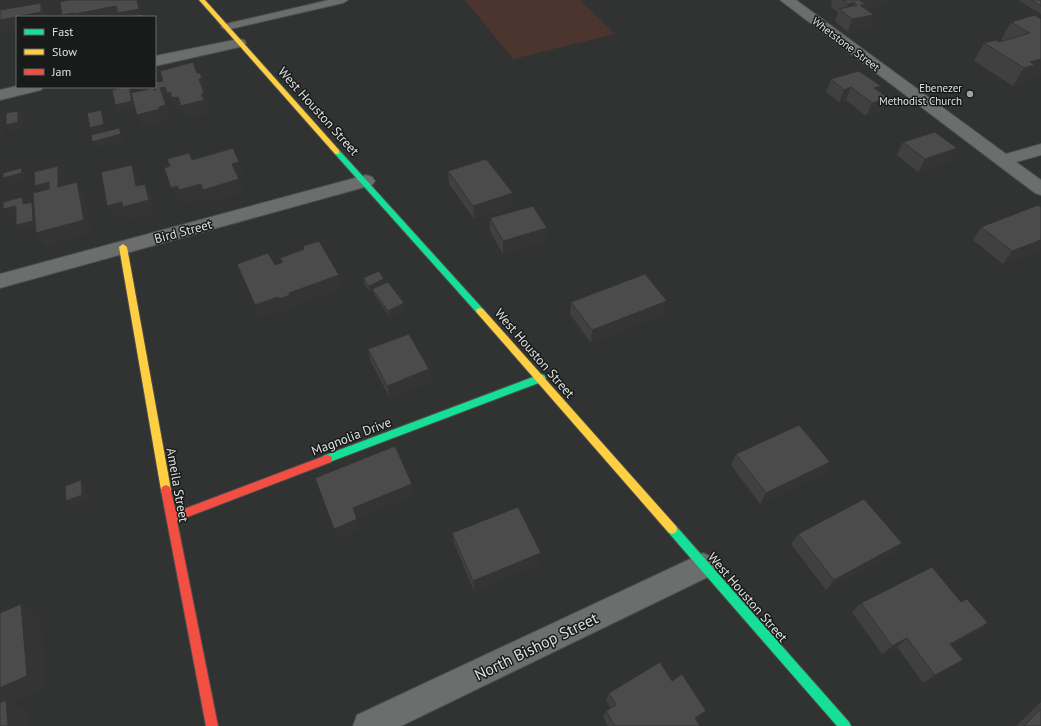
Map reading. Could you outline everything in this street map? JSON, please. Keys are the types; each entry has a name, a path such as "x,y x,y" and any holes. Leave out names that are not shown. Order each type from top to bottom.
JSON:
{"main road":[{"name":"West Houston Street","path":"202,0 238,42 366,181 541,378 703,566 845,726"},
{"name":"Ameila Street","path":"124,247 171,518 212,726"},
{"name":"Magnolia Drive","path":"171,518 541,378"}],"street":[{"name":"Whetstone Street","path":"787,0 1002,161 1041,188"},
{"path":"156,61 238,42"},
{"path":"0,95 31,88"},
{"path":"1002,161 1041,149"},
{"name":"Bird Street","path":"0,281 366,181"},
{"name":"North Bishop Street","path":"368,726 703,566"}],"lane":[{"path":"226,28 343,0"}],"shaded area":[{"path":"465,0 580,0 615,34 513,59"}],"building":[{"path":"70,0 137,0 139,9 118,13 116,6 62,15 60,2"},
{"path":"843,0 860,0 865,4 860,5 874,15 852,19 839,9 857,5 854,2 848,4"},
{"path":"1031,0 1041,0 1041,6"},
{"path":"41,3 41,12 0,20 0,10"},
{"path":"1035,15 1041,19 1041,59 1030,62 1035,65 1024,68 984,43 996,40 999,42 1030,33 1011,22"},
{"path":"193,62 197,73 200,73 202,78 199,79 204,93 201,94 204,100 181,106 178,97 172,98 170,92 167,93 165,87 160,88 166,105 159,107 160,109 137,115 131,93 153,88 156,90 156,82 163,81 160,71"},
{"path":"859,71 881,86 874,88 888,98 872,103 851,87 844,90 831,79"},
{"path":"129,88 132,101 115,105 112,90"},
{"path":"101,110 104,124 90,128 87,113"},
{"path":"18,111 18,122 6,125 6,113"},
{"path":"119,128 121,134 92,142 91,135"},
{"path":"935,132 957,148 925,159 903,142"},
{"path":"233,148 239,162 232,164 239,179 203,190 201,184 179,190 177,186 171,188 164,168 170,166 167,159 189,153 192,160"},
{"path":"486,159 513,193 473,206 448,171"},
{"path":"132,165 136,186 145,184 149,200 123,207 122,202 107,206 101,172"},
{"path":"58,166 58,187 77,182 84,220 36,233 33,193 49,189 49,182 35,186 34,172"},
{"path":"21,168 22,173 3,178 3,173"},
{"path":"22,197 23,204 32,202 33,221 16,225 16,206 3,209 3,202"},
{"path":"1038,205 1041,207 1041,240 1012,251 981,227"},
{"path":"533,206 547,228 503,241 490,218"},
{"path":"319,241 339,275 289,293 290,295 279,299 278,297 255,305 237,264 268,253 275,265 283,262 280,258 304,249 303,246"},
{"path":"379,271 384,279 369,286 363,278"},
{"path":"645,274 667,301 592,330 571,302"},
{"path":"388,282 404,303 388,311 372,289"},
{"path":"409,334 429,369 387,386 368,349"},
{"path":"799,425 830,462 766,493 736,454"},
{"path":"395,446 412,484 353,508 357,519 334,529 315,478"},
{"path":"81,480 82,495 66,501 65,486"},
{"path":"864,499 902,543 834,580 798,534"},
{"path":"518,507 541,553 473,581 452,533"},
{"path":"932,567 961,602 967,599 988,623 950,644 963,660 935,675 907,638 892,646 861,603"},
{"path":"21,604 27,676 0,688 0,613"},
{"path":"660,662 672,681 682,674 706,711 695,718 700,726 615,726 606,711 616,705 609,693"},
{"path":"6,700 8,726 0,726 0,703"},
{"path":"1041,709 1041,726 1024,726"}],"traffic: fast":[{"path":"337,152 480,311"},
{"path":"327,459 541,378"},
{"path":"672,529 845,726"}],"traffic: slow":[{"path":"202,0 337,152"},
{"path":"123,247 166,490"},
{"path":"480,311 672,529"}],"traffic: jam":[{"path":"171,519 327,459"},
{"path":"166,490 212,726"}],"place":[{"name":"Ebenezer Methodist Church","path":"970,94"}]}
